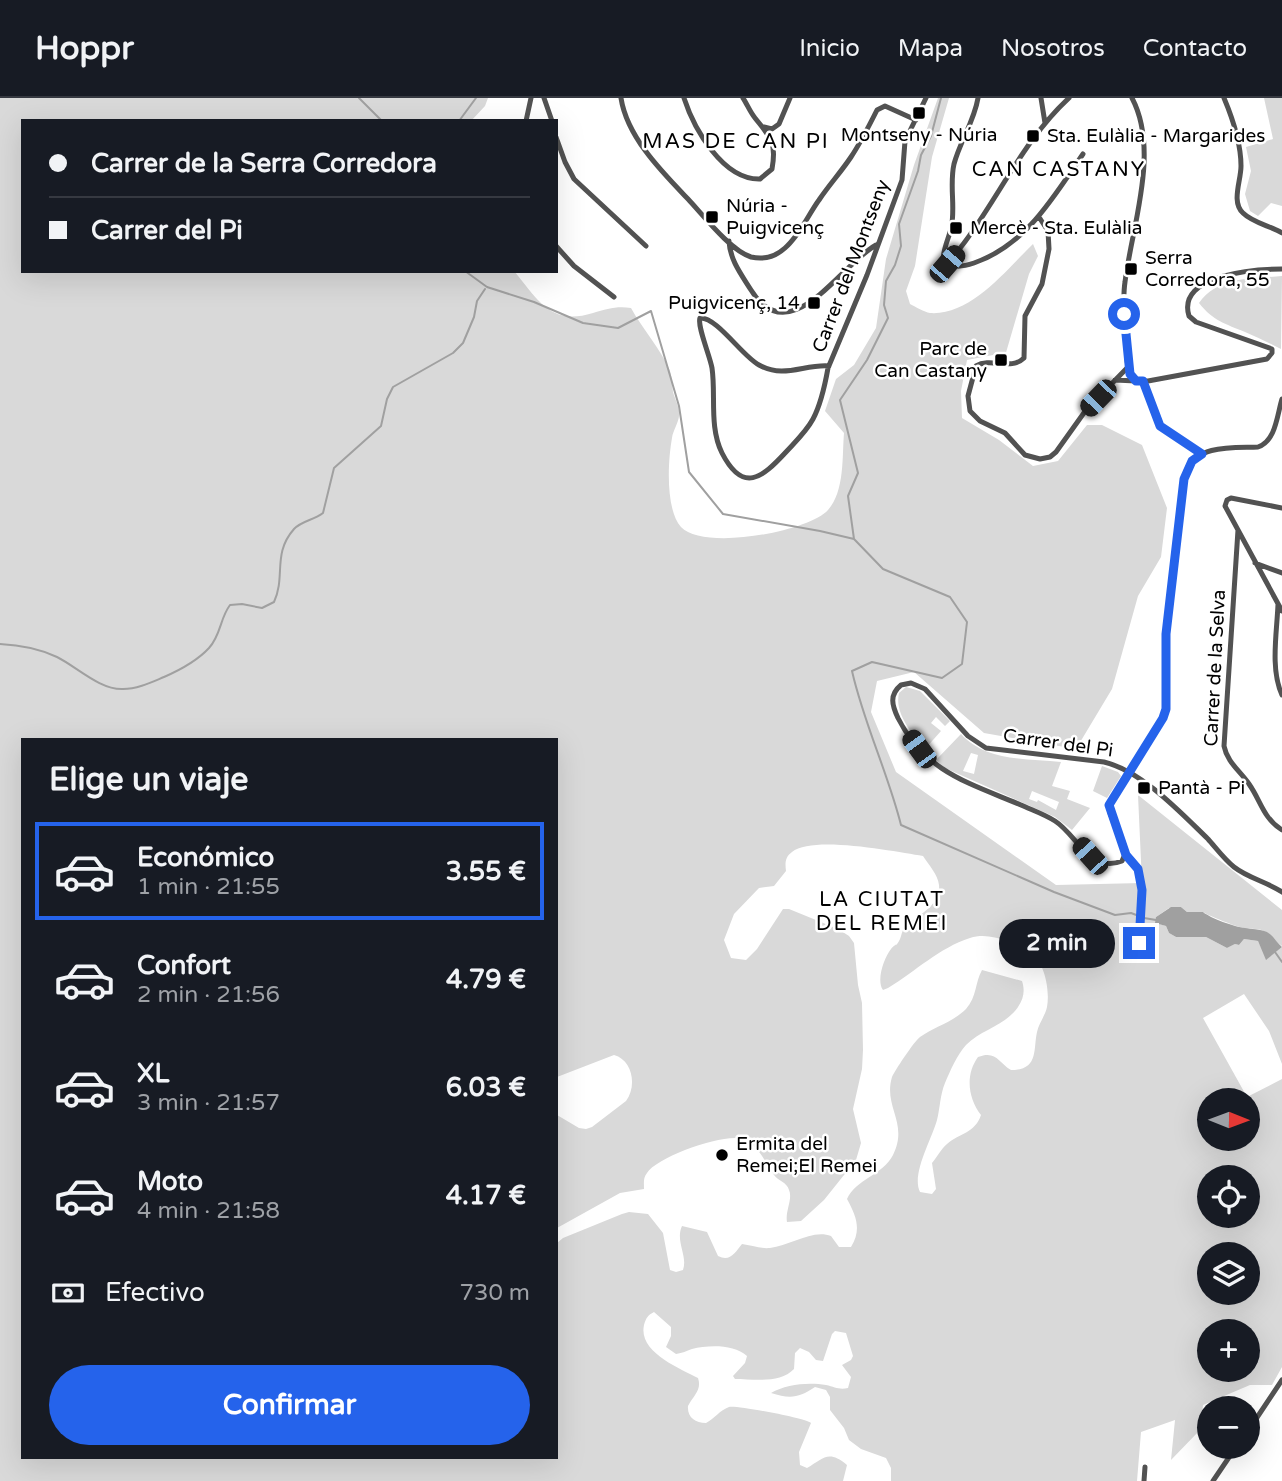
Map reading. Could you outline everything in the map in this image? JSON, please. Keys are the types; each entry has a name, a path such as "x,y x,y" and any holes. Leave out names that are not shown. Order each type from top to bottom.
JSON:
{"street":[{"path":"526,119 531,98"},
{"path":"544,98 551,119"},
{"path":"621,98 628,120 657,164 729,241 747,256 761,259 774,256 786,248 795,237 852,156 877,110 885,106 916,120"},
{"path":"684,98 693,123 709,146 736,173 752,180 760,179 772,169 774,147 764,127 753,117 743,98"},
{"path":"764,127 772,129 779,124 790,98"},
{"name":"Carrer del Montseny","path":"829,366 790,372 771,370 752,362 709,319 701,318 699,323 708,346 713,372 716,435 724,457 736,472 748,478 757,478 769,470 813,419 829,366 867,275 904,174 905,141 926,98"},
{"path":"978,98 971,125 954,164 951,189 952,228 943,252 943,261 947,264 965,267 993,257 1031,227 1083,154"},
{"path":"1041,98 1045,122"},
{"path":"947,264 982,220 1045,122 1069,98"},
{"path":"1132,98 1141,125 1143,173 1140,207 1124,286 1128,368 1140,381 1160,426 1202,454"},
{"path":"1224,98 1240,157 1239,207 1244,214 1282,233"},
{"path":"558,143 574,179 646,246"},
{"path":"1038,217 1048,231 1049,249 1042,284 1024,316 1024,358 1014,364 986,362 978,365 973,373 968,396 970,411 981,421 1004,433 1025,454 1032,458 1045,459 1056,452 1086,410 1128,368"},
{"path":"729,241 735,265 761,305 768,310 784,313 817,297 855,261 877,245"},
{"path":"558,248 574,266 614,297"},
{"path":"1115,380 1140,381 1260,362 1269,357 1273,352 1269,347 1193,320 1188,314 1187,305 1194,293 1214,279 1250,270 1282,269"},
{"path":"1282,399 1271,437 1265,444 1258,447 1217,449 1202,454 1192,461 1184,479 1166,634 1166,709 1130,772 1168,802 1232,866 1282,892"},
{"path":"1282,508 1229,498 1225,506 1280,608 1276,666 1282,695"},
{"name":"Carrer de la Selva","path":"1238,530 1224,746 1227,756 1251,786 1265,815 1282,830"},
{"path":"1255,563 1282,573"},
{"name":"Carrer del Pi","path":"1126,855 1116,864 1105,865 1098,862 1053,819 943,771 919,749 902,726 893,706 893,694 903,684 920,686 968,736 986,748 1104,762 1130,772 1109,805 1126,855 1138,869 1142,890 1139,943"},
{"path":"1260,1413 1282,1380"},
{"path":"1213,1481 1228,1459"},
{"path":"1144,1467 1144,1481"}],"shaded area":[{"path":"0,98 488,98 485,106 473,119 21,119 21,273 516,273 539,301 556,313 579,316 612,308 631,308 670,371 678,408 679,416 669,459 670,497 676,519 681,527 693,534 710,538 732,538 755,536 800,525 817,518 828,510 833,502 842,473 844,433 825,411 836,379 854,365 876,328 886,259 914,165 938,98 949,98 932,157 915,266 906,291 910,304 930,313 960,307 1000,278 1033,244 1038,256 1029,274 1005,356 993,355 967,360 961,391 962,418 999,440 1033,466 1058,461 1087,425 1102,425 1142,445 1167,508 1161,557 1138,596 1112,689 1076,749 984,733 914,672 877,681 871,712 896,772 1056,885 1142,883 1138,795 1282,910 1282,946 1271,935 1258,929 1240,927 1203,912 1187,912 1181,907 1169,908 1156,917 1156,923 1166,926 1169,933 1176,937 1206,937 1227,948 1239,945 1244,939 1258,941 1267,959 1282,947 1282,1064 1269,1031 1244,994 1203,1018 1242,1088 1197,1088 1197,1152 1260,1152 1260,1090 1282,1079 1282,1367 1272,1385 1250,1385 1224,1396 1197,1396 1197,1433 1171,1460 1175,1420 1141,1432 1137,1481 891,1481 891,1468 886,1458 861,1449 849,1440 844,1428 830,1410 830,1397 826,1390 815,1387 794,1396 771,1393 805,1384 848,1388 851,1377 842,1365 853,1356 846,1333 835,1331 832,1334 823,1361 816,1360 809,1352 800,1348 795,1353 794,1369 788,1374 766,1380 735,1379 733,1376 745,1363 747,1356 742,1352 713,1346 676,1354 666,1347 671,1336 671,1327 654,1312 648,1317 644,1325 644,1335 653,1351 698,1378 698,1389 688,1406 693,1419 706,1423 726,1408 734,1407 806,1421 811,1423 799,1452 800,1465 807,1468 826,1457 835,1457 847,1465 843,1481 0,1481"},
{"path":"1264,98 1282,98 1282,206 1271,203 1258,216 1250,211 1245,194 1251,171 1246,147 1273,139"},
{"path":"1282,276 1281,349 1220,321 1199,303 1207,294 1226,283"},
{"path":"906,687 920,691 950,721 945,726 936,717 931,723 941,731 925,749 906,724 899,709 899,693"},
{"path":"961,734 971,743 994,754 1061,762 1052,786 1070,791 1067,799 1090,808 1072,830 1055,817 945,768 936,760","holes":["971,753 978,755 974,774 963,771","1032,791 1059,802 1056,810 1038,800 1029,799"]},
{"path":"1102,766 1118,772 1121,776 1107,798 1093,791"},
{"path":"1171,907 1181,907 1187,912 1203,912 1229,924 1267,932 1282,947 1266,960 1258,941 1244,939 1239,945 1227,948 1206,937 1176,937 1169,933 1166,926 1155,923 1156,917"}],"waterway":[{"path":"359,98 380,119"},
{"path":"460,119 476,98"},
{"path":"854,539 848,496 858,473 840,400 867,360 888,318 884,305 886,281 901,246 899,224 921,155 931,136 941,98"},
{"path":"468,273 487,287 534,302 583,323 618,328 651,311 679,406 689,472 723,514 854,539 883,569 950,597 967,622 962,664 942,678 872,662 852,671 901,825 1054,892 1115,915 1131,913 1139,916"},
{"path":"0,644 50,654 97,682 114,688 129,689 145,685 194,661 213,643 230,605 242,604 262,608 274,602 281,556 287,538 297,526 323,513 334,468 381,426 387,399 393,387 453,353 463,343 474,317 477,301 485,289"},
{"path":"1144,918 1156,920"},
{"path":"1275,952 1282,962"}],"place":[{"name":"Montseny - Núria","path":"919,113"},
{"name":"Sta. Eulàlia - Margarides","path":"1033,136"},
{"name":"Núria - Puigvicenç","path":"712,217"},
{"name":"Mercè - Sta. Eulàlia","path":"956,228"},
{"name":"Serra Corredora, 55","path":"1131,269"},
{"name":"Puigvicenç, 14","path":"814,303"},
{"name":"Parc de Can Castany","path":"1001,360"},
{"name":"Pantà - Pi","path":"1144,788"},
{"name":"Ermita del Remei;El Remei","path":"722,1155"}],"district":[{"name":"MAS DE CAN PI","path":"736,141"},
{"name":"CAN CASTANY","path":"1059,169"},
{"name":"LA CIUTAT DEL REMEI","path":"882,911"}],"route":[{"path":"1124,314 1130,374 1136,381 1143,381 1160,426 1202,454 1188,466 1184,479 1166,634 1165,713 1109,805 1126,855 1138,869 1142,890 1139,943"}]}
